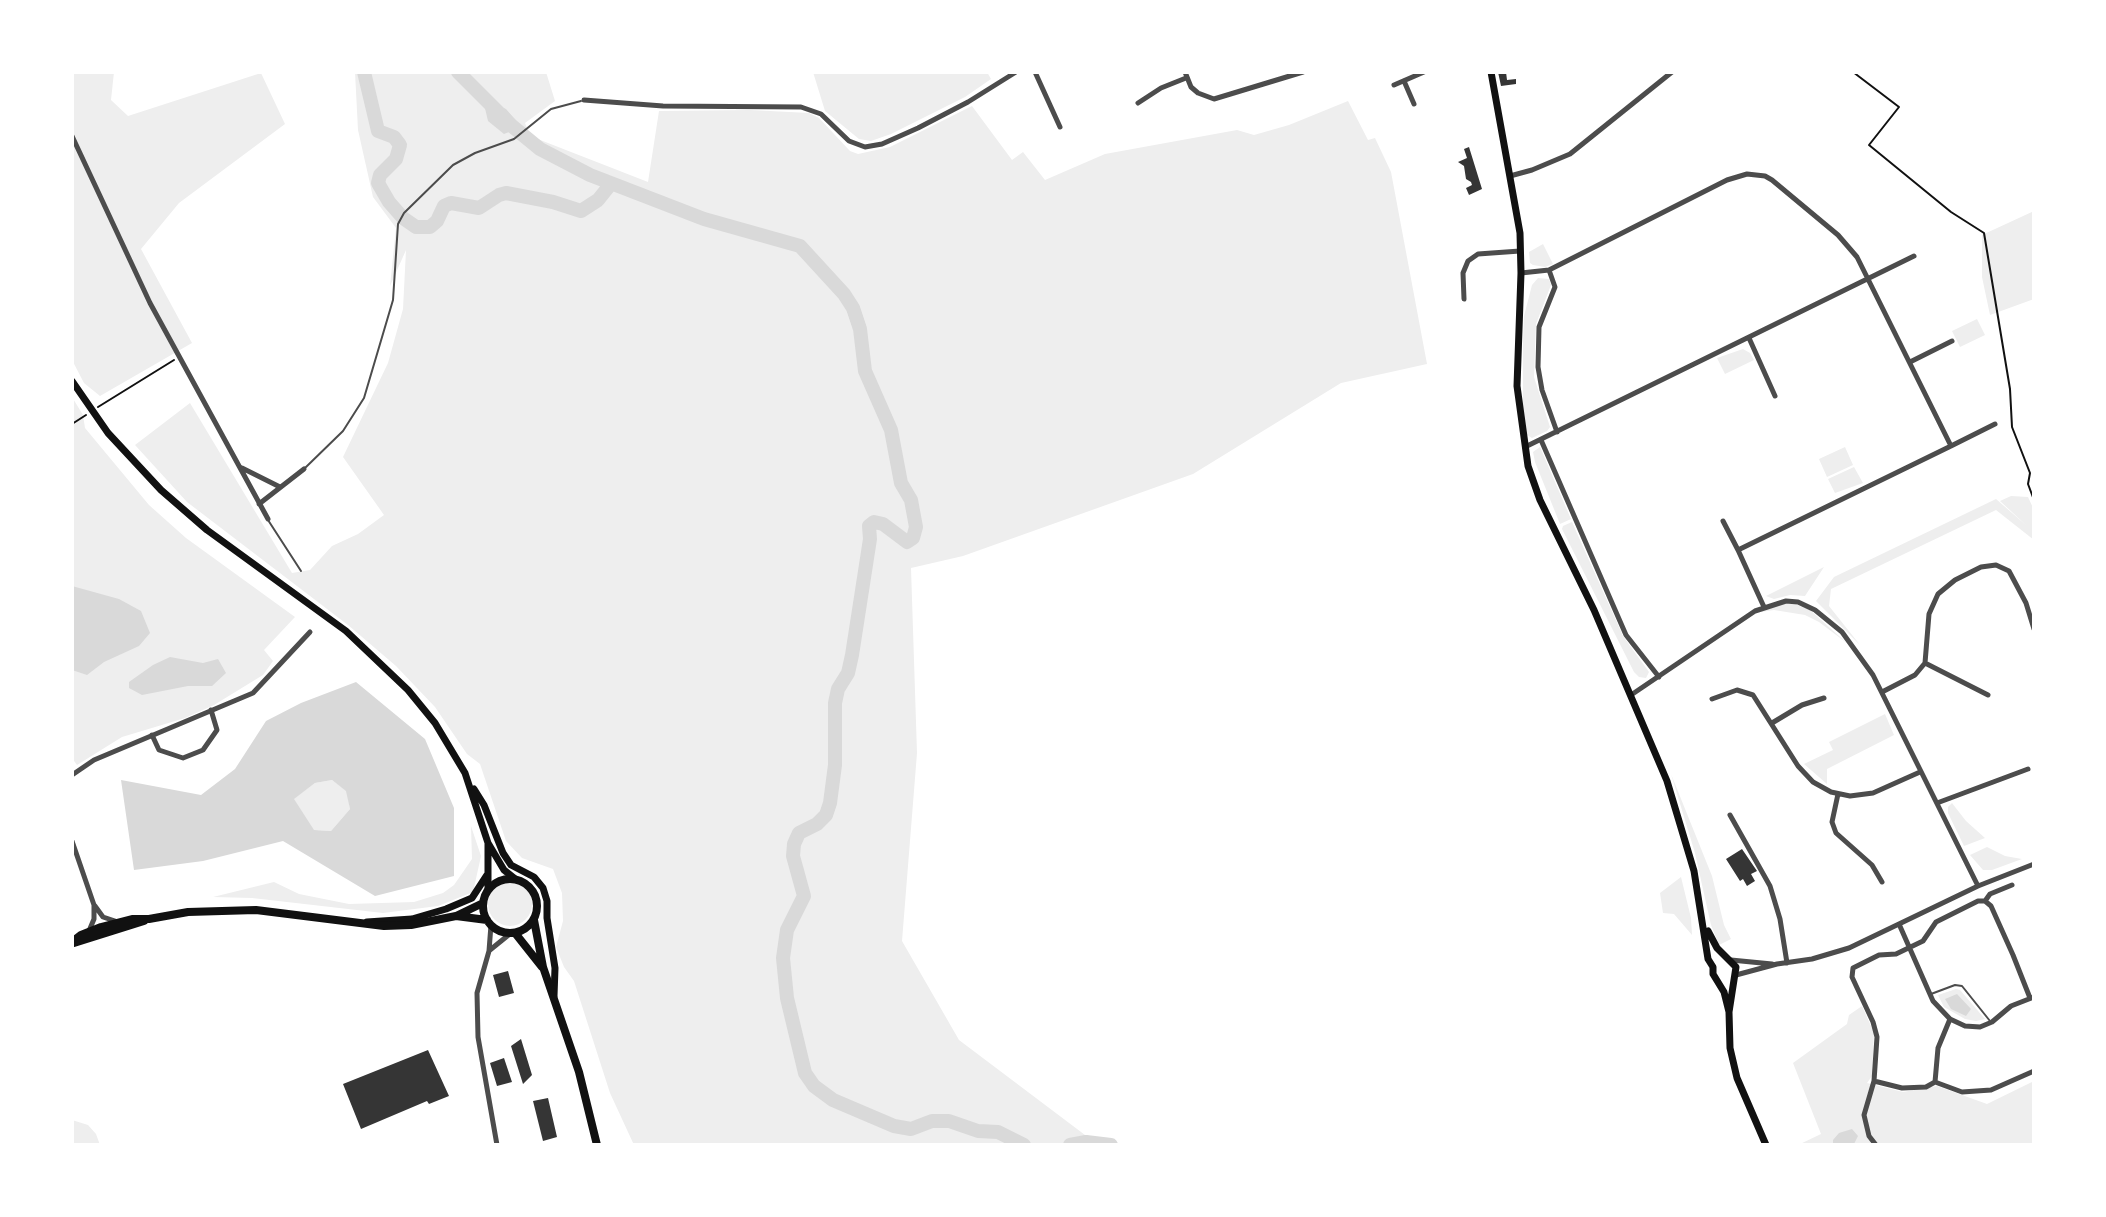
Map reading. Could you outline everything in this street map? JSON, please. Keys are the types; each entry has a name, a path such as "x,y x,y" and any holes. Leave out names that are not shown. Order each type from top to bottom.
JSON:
{"highway":[{"path":"489,923 483,903 488,889 499,881 514,878 534,892 538,905 534,920 543,967 579,1072 597,1145"},
{"path":"72,943 88,932 122,922 188,912 256,910 357,924 411,925 456,916 483,903"},
{"path":"456,916 489,923 513,933 543,967"},
{"path":"72,943 149,919"},
{"path":"513,933 526,928 534,920"}],"main road":[{"path":"1491,72 1521,251 1517,386 1524,448 1533,482 1631,695 1682,824 1705,925 1707,952 1729,1012 1733,1066 1761,1141 1766,1145"},
{"path":"72,381 127,455 195,520 346,631 383,664 435,723 484,805 503,853 511,865 534,877 543,888 555,968 554,996"},
{"path":"465,773 488,843 504,870 514,878"},
{"path":"488,843 488,889"},
{"path":"357,924 412,919 446,909 472,898 487,875"},
{"path":"1705,925 1717,948 1736,967 1729,1012"},
{"path":"1713,967 1718,960 1729,959"},
{"path":"1715,978 1726,983 1735,977"}],"street":[{"path":"584,100 663,106 801,107 821,114 849,141 865,147 882,144 918,128 1016,72"},
{"path":"1035,72 1060,127"},
{"path":"1138,103 1186,75 1198,93 1214,99 1303,72"},
{"path":"1394,85 1424,72"},
{"path":"1510,176 1570,154 1672,72"},
{"path":"1404,81 1414,104"},
{"path":"72,136 150,303 268,519"},
{"path":"1521,273 1549,270 1727,180 1747,174 1765,176 1838,235 1857,257 1951,446"},
{"path":"1464,299 1463,273 1468,261 1478,254 1521,251"},
{"path":"1524,448 1914,256"},
{"path":"1549,270 1555,287 1539,327 1538,367 1542,390 1557,432"},
{"path":"1749,338 1775,396"},
{"path":"1910,362 1952,341"},
{"path":"1738,550 1995,424"},
{"path":"1541,440 1626,635 1659,677"},
{"path":"239,466 280,487"},
{"path":"259,504 304,469"},
{"path":"1723,521 1764,607"},
{"path":"1882,692 1915,675 1925,663 1929,614 1933,603 1946,586 1981,567 1996,565 2009,571 2026,603 2034,629"},
{"path":"1631,695 1764,607 1792,601 1815,610 1850,641 1866,661 1978,886"},
{"path":"72,775 94,760 253,693 310,632"},
{"path":"1925,663 1988,695"},
{"path":"1712,699 1727,692 1745,691 1759,701 1805,774 1823,788 1838,794 1863,796 1920,772"},
{"path":"1772,723 1802,705 1824,698"},
{"path":"152,735 159,750 183,758 203,750 217,730 211,710"},
{"path":"1937,803 2028,769"},
{"path":"1838,794 1832,822 1836,833 1872,865 1882,882"},
{"path":"1730,815 1770,886 1780,919 1787,963"},
{"path":"72,841 94,905 103,917 122,922"},
{"path":"1735,977 1849,948 1978,886 2034,864"},
{"path":"1985,901 1990,894 2012,885"},
{"path":"1876,1145 1869,1136 1864,1115 1874,1081 1875,1030 1851,972 1857,964 1910,948 1923,941 1936,922 1978,901 1985,901 1991,906 2032,998 2011,1006 1992,1022 1972,1027 1950,1019 1930,995 1910,948 1899,924"},
{"path":"88,932 94,919 94,905"},
{"path":"489,923 489,951 477,993 478,1037 497,1145"},
{"path":"489,951 513,933"},
{"path":"1729,959 1777,964"},
{"path":"1935,1082 1938,1048 1950,1019"},
{"path":"1874,1081 1902,1088 1926,1087 1935,1082 1962,1092 1991,1090 2034,1071"}],"lane":[{"path":"304,469 343,431 364,398 393,300 398,224 404,213 453,165 475,153 514,139 551,109 584,100"},
{"path":"268,519 301,571"},
{"path":"1930,995 1955,985 1962,986 1992,1022"}],"path":[{"path":"1853,72 1899,107 1869,145 1951,212 1984,233 2010,389 2012,427 2030,473 2028,484 2034,500"},
{"path":"72,424 178,357"},
{"path":"1995,424 2011,416"}],"shaded area":[{"path":"72,72 114,72 111,100 128,116 261,73 285,124 179,203 141,249 192,343 100,396 84,383 72,360"},
{"path":"355,72 546,72 555,101 525,123 530,136 648,182 659,111 809,113 819,118 850,151 858,154 890,147 972,106 1012,160 1023,152 1045,180 1105,154 1237,130 1254,135 1289,125 1348,101 1368,140 1375,138 1391,172 1427,364 1341,383 1193,474 963,556 911,568 917,753 902,941 959,1040 1085,1135 1127,1145 634,1145 610,1093 574,981 556,947 563,921 562,893 553,869 522,858 506,841 480,764 467,754 435,707 396,666 348,625 187,502 135,445 190,403 292,573 310,570 332,546 358,534 384,515 343,457 388,363 403,309 406,250 390,286 396,228 373,197 358,130"},
{"path":"813,72 987,72 991,79 965,97 871,141 859,139 825,111"},
{"path":"488,97 506,109 517,122 509,132 504,134 488,121 484,104"},
{"path":"2034,211 2034,299 1990,315 1982,277 1982,235"},
{"path":"1543,244 1553,264 1545,267 1533,265 1529,252"},
{"path":"1538,278 1549,279 1551,285 1536,324 1534,377 1550,427 1532,438 1527,435 1523,405 1524,316 1532,285"},
{"path":"1977,319 1985,335 1960,347 1952,331"},
{"path":"1743,349 1754,360 1725,374 1717,358"},
{"path":"72,397 83,415 85,428 149,505 186,538 295,617 264,650 273,661 263,675 214,705 185,718 122,737 77,765 72,758"},
{"path":"1540,447 1571,519 1560,524 1535,462 1533,452"},
{"path":"1845,447 1853,465 1827,477 1819,459"},
{"path":"1854,467 1863,483 1835,493 1828,479"},
{"path":"2011,496 2028,497 2034,510 2034,540 1996,510 1831,589 1829,606 1860,645 1816,601 1834,577 1996,499 2027,526 2000,501"},
{"path":"1572,522 1623,636 1649,672 1646,678 1634,672 1562,529"},
{"path":"1824,567 1805,596 1790,595 1774,599 1766,596"},
{"path":"72,586 119,599 141,611 150,633 139,646 104,662 87,675 72,670"},
{"path":"1793,603 1810,610 1848,644 1805,615 1774,610 1754,613 1775,605"},
{"path":"170,657 203,663 218,659 226,673 212,686 188,686 142,695 129,688 129,682"},
{"path":"356,682 425,739 454,808 454,876 375,896 283,841 203,861 134,870 121,780 201,795 235,769 266,721 301,703","holes":["332,780 346,791 350,809 331,831 314,830 294,799 315,783"]},
{"path":"1885,714 1894,735 1827,769 1827,784 1804,764 1833,750 1829,742"},
{"path":"1671,774 1712,876 1724,925 1731,939 1719,945 1711,925 1695,853"},
{"path":"332,780 347,791 350,809 331,831 313,830 293,799 315,783"},
{"path":"1952,803 1985,838 1964,846 1948,813"},
{"path":"471,826 481,856 473,892 438,906 383,913 252,898 213,897 274,882 299,894 349,904 414,902 443,893 454,885 472,859"},
{"path":"1987,847 2005,856 2022,859 1992,870 1983,870 1970,855"},
{"path":"1681,877 1692,935 1674,914 1663,913 1660,893"},
{"path":"510,882 526,888 532,904 526,920 510,926 494,920 488,904 494,888"},
{"path":"1956,989 1985,1019 1965,1019 1944,1007 1938,995"},
{"path":"1957,994 1971,1009 1966,1016 1951,1009 1945,999"},
{"path":"1862,1006 1874,1033 1872,1076 1867,1083 1903,1092 1937,1086 1987,1104 2034,1081 2034,1145 1798,1145 1821,1134 1793,1063 1847,1024 1849,1015"},
{"path":"72,1120 88,1125 100,1145 72,1145"},
{"path":"1852,1129 1858,1136 1854,1144 1833,1145 1839,1133"}],"building":[{"path":"1498,72 1506,72 1507,80 1516,79 1516,84 1501,86"},
{"path":"1469,147 1482,189 1469,195 1466,188 1472,185 1471,182 1466,179 1464,166 1458,162 1467,158 1464,149"},
{"path":"1742,849 1757,871 1751,874 1755,881 1747,886 1743,879 1740,881 1726,859"},
{"path":"508,971 514,993 499,997 493,975"},
{"path":"521,1039 532,1075 523,1084 511,1046"},
{"path":"428,1050 449,1096 429,1104 427,1101 361,1129 343,1084"},
{"path":"504,1058 512,1082 497,1086 490,1063"},
{"path":"548,1098 557,1137 543,1141 533,1101"}],"waterway":[{"path":"364,72 378,131 394,137 400,145 396,159 380,175 378,183 389,202 416,227 430,227 437,221 444,206 451,203 479,208 506,193 581,211 598,200 610,185"},
{"path":"458,72 512,126 540,149 590,175 704,219 800,246 853,308 860,329 865,371 891,430 901,483 911,500 916,527 913,538 907,542 883,524 874,522 869,526 870,539 852,655 835,703 835,765 830,803 826,815 817,824 799,833 794,844 793,856 804,896 787,930 783,958 787,998 805,1073 814,1086 833,1100 894,1126 911,1129 932,1121 949,1121 978,1131 998,1132 1024,1145"},
{"path":"1070,1145 1086,1142 1111,1145"}]}
